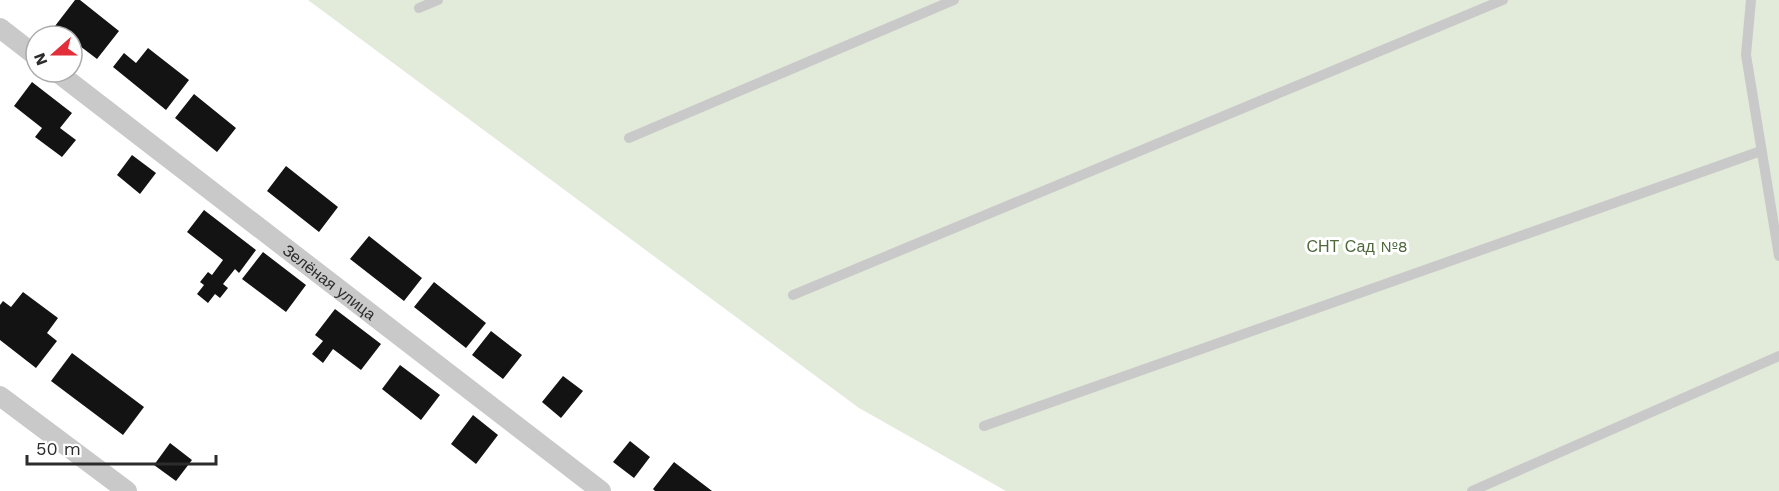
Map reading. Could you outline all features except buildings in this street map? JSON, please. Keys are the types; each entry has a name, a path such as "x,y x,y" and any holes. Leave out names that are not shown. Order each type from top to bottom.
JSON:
{"street":[{"path":"0,28 24,47"},
{"name":"Зелёная улица","path":"73,84 601,491"},
{"path":"0,396 127,491"}],"lane":[{"path":"419,8 438,0"},
{"path":"629,138 954,0"},
{"path":"793,295 1503,0"},
{"path":"1751,0 1746,55 1779,256"},
{"path":"984,426 1761,151"},
{"path":"1472,491 1779,356"}],"green space":[{"name":"СНТ Сад №8","path":"308,0 1779,0 1779,491 1006,491 859,408"}]}
